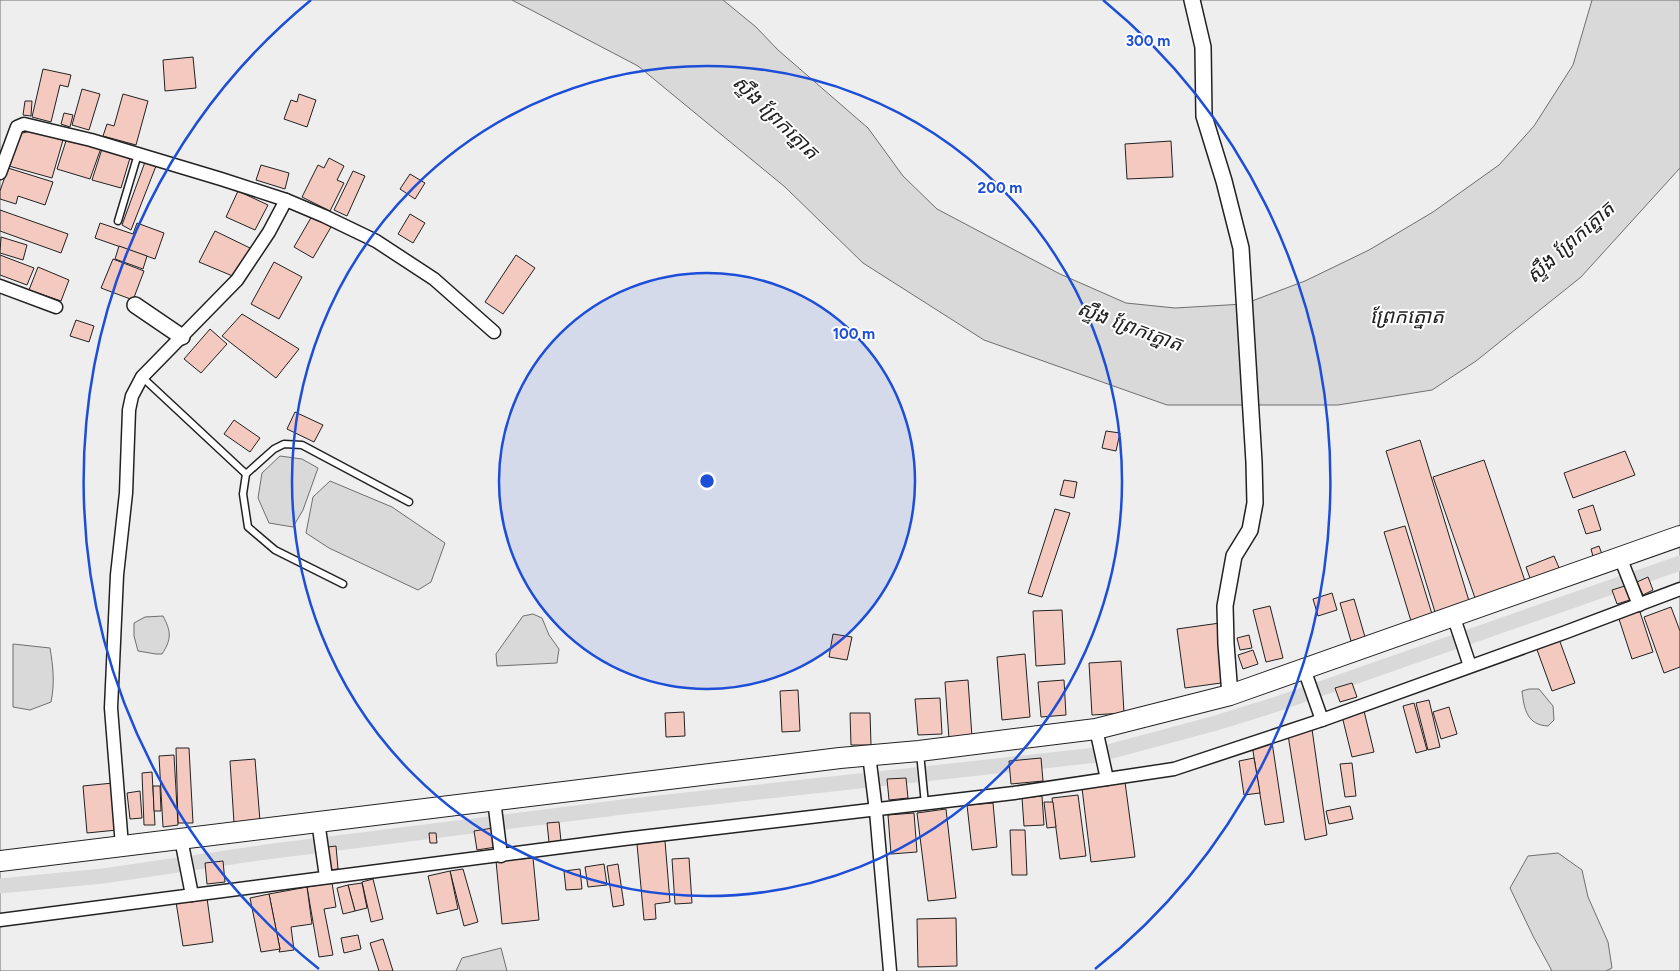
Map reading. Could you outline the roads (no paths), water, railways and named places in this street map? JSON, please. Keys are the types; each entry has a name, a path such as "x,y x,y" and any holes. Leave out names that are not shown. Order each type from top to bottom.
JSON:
{"main road":[{"path":"0,861 869,755 1098,738 1230,695 1307,676 1453,615 1680,536"}],"street":[{"path":"1192,0 1203,47 1204,116 1224,181 1241,248 1254,462 1255,503 1250,530 1234,556 1225,606 1230,695"},
{"path":"0,173 17,127 24,124 83,138 286,200 376,241 434,279 494,332"},
{"path":"122,846 111,704 117,575 126,493 129,410 132,396 142,377 237,280 269,232 286,200"},
{"path":"0,286 56,307"},
{"path":"135,305 182,337"},
{"path":"1620,557 1639,605"},
{"path":"0,920 192,895 325,871 501,856 875,805 925,804 1014,793 1107,774 1174,769 1322,720 1680,589"},
{"path":"1453,615 1470,666"},
{"path":"1307,676 1322,720"},
{"path":"1098,738 1107,774"},
{"path":"869,755 890,971"},
{"path":"494,800 501,856"},
{"path":"318,821 325,871"},
{"path":"181,839 192,895"}],"lane":[{"path":"118,221 138,154"},
{"path":"142,377 246,474"},
{"path":"343,584 276,550 248,526 243,494 246,474 274,449 284,444 302,445 409,502"},
{"path":"920,750 925,804"}],"water":[{"name":"ព្រែកត្នោត","path":"512,0 723,0 756,27 778,50 868,128 903,176 937,209 1060,274 1126,303 1175,308 1244,304 1305,281 1369,250 1433,212 1499,165 1534,126 1573,65 1592,0 1680,0 1680,168 1581,277 1476,361 1432,390 1338,405 1167,405 984,340 863,263 785,187 638,66"},
{"path":"280,456 302,459 318,468 303,510 293,527 269,523 258,498 262,473"},
{"path":"330,481 392,507 445,543 431,582 418,590 329,548 306,533 313,497"},
{"path":"533,614 542,618 549,635 559,649 557,663 497,666 496,654 523,616"},
{"path":"163,616 168,626 169,639 162,654 138,651 134,636 134,623 145,617"},
{"path":"13,644 50,648 53,675 51,702 30,710 13,707"},
{"path":"1539,689 1553,706 1554,720 1548,726 1535,723 1528,715 1522,691"},
{"path":"1558,853 1582,870 1588,897 1608,942 1612,968 1606,971 1552,971 1510,888 1528,856"},
{"path":"501,948 507,971 456,971 462,958"}],"waterway":[{"path":"0,886 103,876 266,852 631,806 1097,755 1216,723 1274,705 1680,563"}],"water label":[{"name":"ស្ទឹង ព្រែកត្នោត","path":"776,117"},
{"name":"ស្ទឹង ព្រែកត្នោត","path":"1570,242"},
{"name":"ស្ទឹង ព្រែកត្នោត","path":"1130,326"}]}
